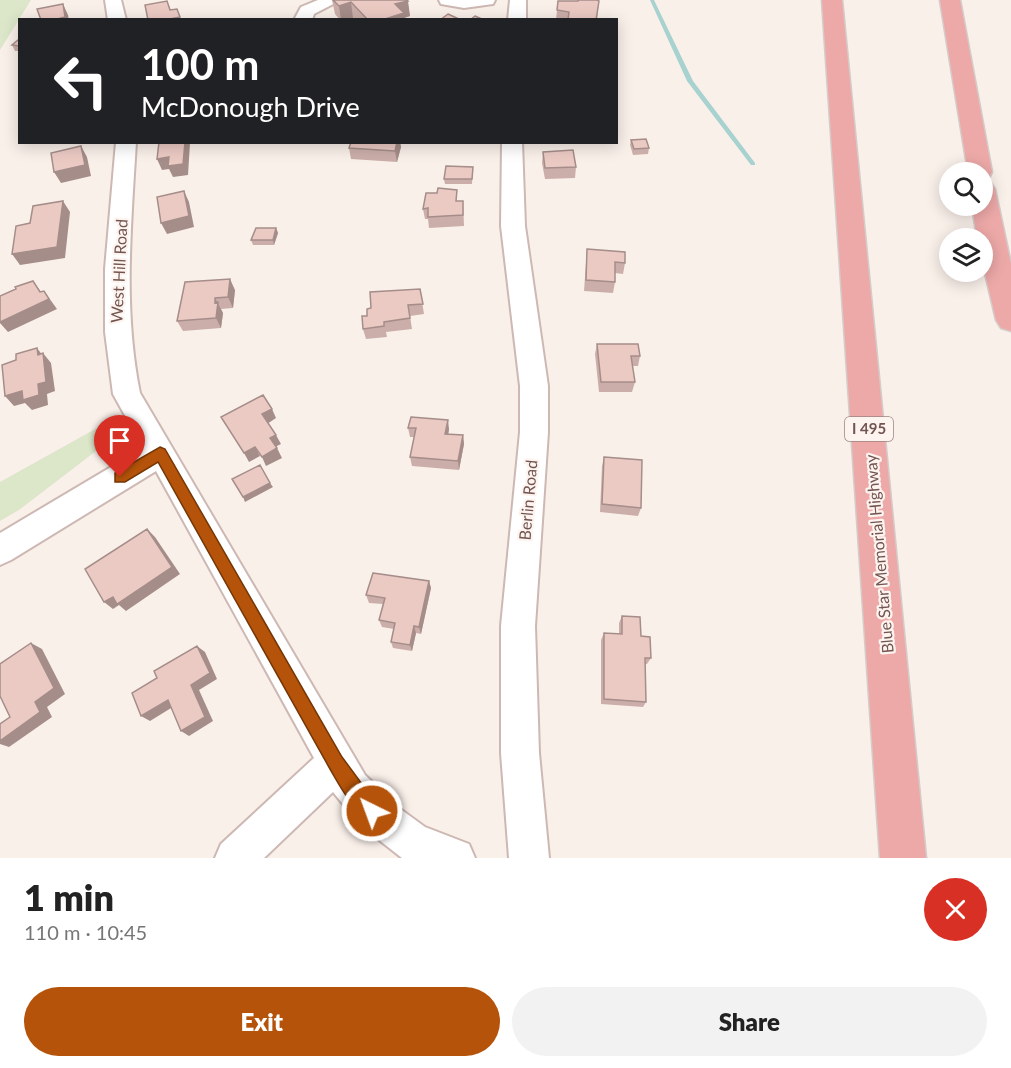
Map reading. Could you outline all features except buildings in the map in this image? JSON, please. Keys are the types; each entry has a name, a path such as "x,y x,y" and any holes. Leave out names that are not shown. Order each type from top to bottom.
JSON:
{"highway":[{"name":"Blue Star Memorial Highway","path":"832,0 903,858"},
{"path":"950,0 978,162"},
{"path":"987,216 1011,320"}],"street":[{"path":"113,0 117,18"},
{"path":"304,18 307,10 333,0"},
{"path":"442,18 456,2 487,0"},
{"path":"517,18 519,0"},
{"name":"West Hill Road","path":"126,144 114,309 118,360 127,394 352,788 395,830 418,846 455,858"},
{"name":"Berlin Road","path":"512,144 513,226 531,353 535,409 518,626 520,763 529,858"},
{"path":"0,550 160,453"},
{"path":"235,858 336,763"}],"green space":[{"path":"0,0 31,0 18,18 0,50"},
{"path":"97,428 96,451 19,510 0,521 0,482"}],"waterway":[{"path":"652,0 690,81 753,164"}],"route":[{"path":"120,477 160,453 336,763 352,788 372,811"}]}
